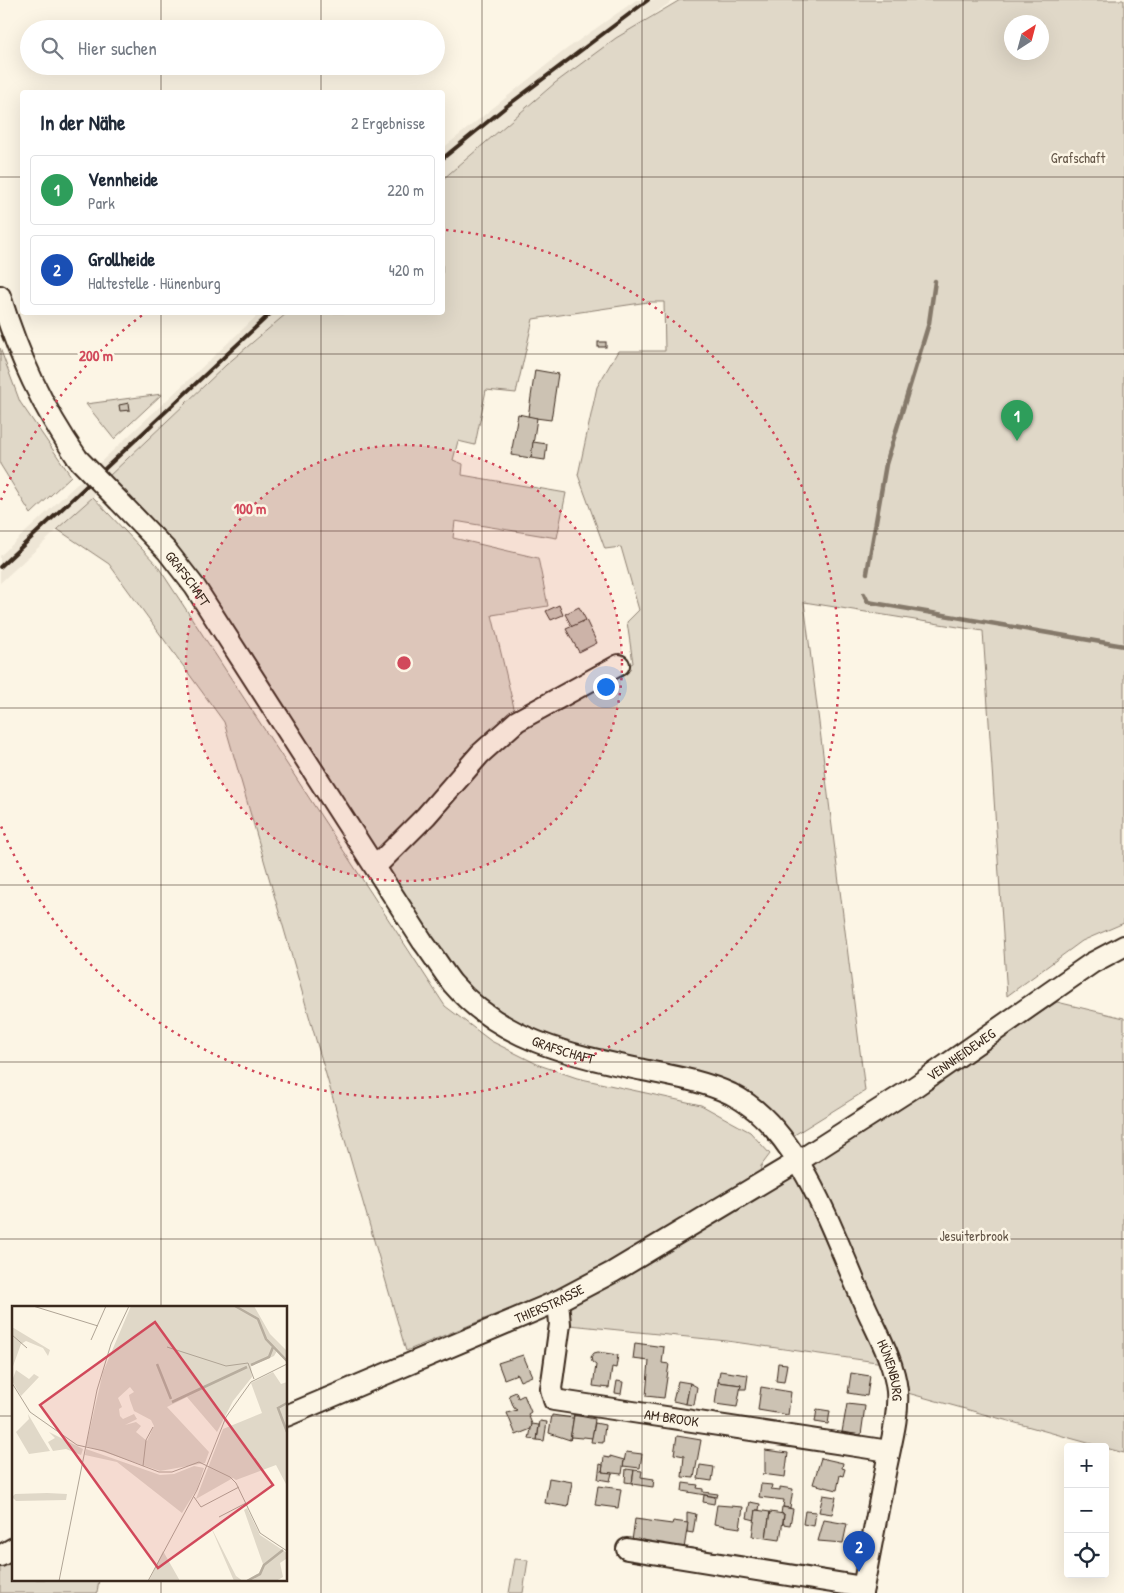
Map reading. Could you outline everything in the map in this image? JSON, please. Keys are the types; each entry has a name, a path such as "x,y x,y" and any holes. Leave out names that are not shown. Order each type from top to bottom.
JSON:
{"street":[{"name":"GRAFSCHAFT","path":"0,296 13,338 34,388 56,426 78,459 166,550 195,587 375,868 452,983 475,1006 499,1024 534,1042 574,1056 678,1078 730,1094 752,1107 770,1123 797,1162"},
{"path":"375,868 426,816 480,754 516,721 619,665"},
{"name":"VENNHEIDEWEG","path":"797,1162 916,1086 1092,963 1124,946"},
{"name":"THIERSTRASSE","path":"288,1415 558,1301 613,1272 797,1162"},
{"name":"HÜNENBURG","path":"797,1162 818,1200 890,1364 897,1390 889,1452 863,1590"},
{"name":"AM BROOK","path":"558,1301 560,1324 551,1389 551,1395 554,1400 889,1452"},
{"path":"0,1556 12,1549"},
{"path":"627,1549 863,1590"}],"shaded area":[{"path":"636,0 674,0 555,83 445,177 445,147 564,51"},
{"path":"258,315 285,315 226,365 107,478 93,497 0,583 0,556"}],"green space":[{"name":"Grafschaft","path":"680,0 1124,0 1124,923 1082,941 1007,996 983,631 804,602 865,1091 791,1137 761,1103 576,1050 502,1018 459,980 175,543 107,478 226,365 285,315 445,315 445,177 555,83 616,38","holes":["648,302 664,302 665,351 618,351 597,387 578,475 605,549 621,547 639,610 627,622 633,663 519,729 492,615 548,606 538,558 453,538 455,521 557,538 566,493 462,475 463,464 453,460 458,441 475,445 486,390 516,393 533,319"]},
{"path":"0,348 20,402 71,476 31,514 0,464"},
{"path":"162,394 114,439 86,404"},
{"path":"93,497 157,565 445,1006 491,1041 539,1065 577,1078 701,1105 750,1132 770,1154 761,1166 760,1179 612,1267 406,1351 224,722 109,564 57,529"},
{"name":"Jesuiterbrook","path":"1057,1002 1124,1018 1124,1453 1109,1449 1109,1443 1088,1443 904,1392 898,1365 727,1341 560,1324 559,1307 813,1163"},
{"path":"12,1559 12,1580 99,1580 97,1593 0,1593 0,1565"},
{"path":"515,1559 528,1560 523,1593 509,1593"}],"building":[{"path":"598,342 606,342 606,347 598,347"},
{"path":"535,370 558,374 551,420 528,417"},
{"path":"129,403 130,410 120,411 119,405"},
{"path":"518,414 537,418 531,458 511,455"},
{"path":"533,442 547,444 545,460 531,458"},
{"path":"559,605 563,615 551,620 546,611"},
{"path":"579,607 586,620 572,627 565,614"},
{"path":"586,620 597,643 579,652 566,629"},
{"path":"635,1343 664,1347 662,1363 669,1364 664,1398 646,1396 649,1361 633,1359"},
{"path":"594,1353 618,1355 616,1368 612,1367 609,1388 593,1386 596,1365 592,1362 591,1357"},
{"path":"523,1355 532,1376 520,1381 517,1374 504,1379 498,1363"},
{"path":"778,1363 787,1364 784,1382 776,1381"},
{"path":"720,1371 748,1375 746,1389 740,1389 741,1385 718,1382"},
{"path":"851,1373 870,1376 867,1396 848,1393"},
{"path":"617,1381 623,1382 621,1394 615,1393"},
{"path":"678,1381 690,1383 686,1404 673,1401"},
{"path":"718,1382 741,1385 737,1407 715,1404"},
{"path":"690,1383 697,1387 694,1405 686,1404"},
{"path":"761,1387 791,1392 788,1415 758,1410"},
{"path":"516,1392 518,1398 524,1395 531,1412 528,1414 532,1424 531,1429 516,1435 507,1413 517,1410 514,1408 509,1395"},
{"path":"847,1404 865,1406 861,1435 842,1432"},
{"path":"817,1409 830,1411 828,1424 815,1422"},
{"path":"552,1415 573,1418 574,1415 570,1440 549,1433"},
{"path":"574,1415 595,1419 592,1440 592,1438 571,1437 570,1440"},
{"path":"540,1421 547,1422 544,1441 537,1440"},
{"path":"595,1423 605,1425 603,1443 591,1442"},
{"path":"532,1424 539,1425 537,1440 529,1439"},
{"path":"677,1436 701,1440 694,1478 682,1477 684,1456 674,1454"},
{"path":"765,1450 788,1453 785,1477 762,1474 765,1474"},
{"path":"626,1452 642,1454 640,1468 623,1466"},
{"path":"610,1456 624,1460 622,1474 602,1472 604,1457 610,1458"},
{"path":"821,1458 843,1463 842,1468 845,1469 843,1476 840,1475 837,1490 813,1484"},
{"path":"600,1464 603,1465 602,1472 612,1473 610,1481 598,1479"},
{"path":"700,1465 714,1467 712,1481 698,1479"},
{"path":"626,1469 634,1470 632,1483 625,1482"},
{"path":"634,1470 642,1471 641,1477 654,1479 653,1487 632,1484"},
{"path":"549,1478 572,1482 568,1507 545,1503"},
{"path":"683,1483 698,1485 697,1488 703,1489 703,1492 718,1494 717,1497 682,1491"},
{"path":"761,1484 772,1485 771,1489 780,1490 780,1487 793,1489 790,1508 783,1507 784,1500 759,1497"},
{"path":"598,1486 621,1489 618,1508 595,1505"},
{"path":"704,1495 715,1497 714,1504 703,1502"},
{"path":"823,1495 836,1497 832,1514 819,1512"},
{"path":"750,1502 760,1504 759,1510 756,1510 755,1520 747,1518"},
{"path":"717,1505 743,1507 740,1528 714,1524"},
{"path":"782,1507 793,1509 790,1525 783,1524 784,1514 781,1514"},
{"path":"756,1510 770,1512 766,1538 752,1536"},
{"path":"805,1511 816,1512 814,1526 803,1524"},
{"path":"687,1512 696,1514 693,1533 687,1532"},
{"path":"770,1512 784,1514 780,1540 766,1538"},
{"path":"635,1519 672,1524 673,1521 688,1523 684,1549 632,1541"},
{"path":"824,1520 847,1524 843,1543 818,1541"}],"waterway":[{"path":"867,573 886,464 929,323 935,281"},
{"path":"864,594 868,602 1124,646"}],"railway":[{"path":"445,157 507,106 648,0"},
{"path":"0,567 269,315"}],"place":[{"name":"Vennheide","path":"1017,441"},
{"name":"Grollheide","path":"859,1572"}]}
